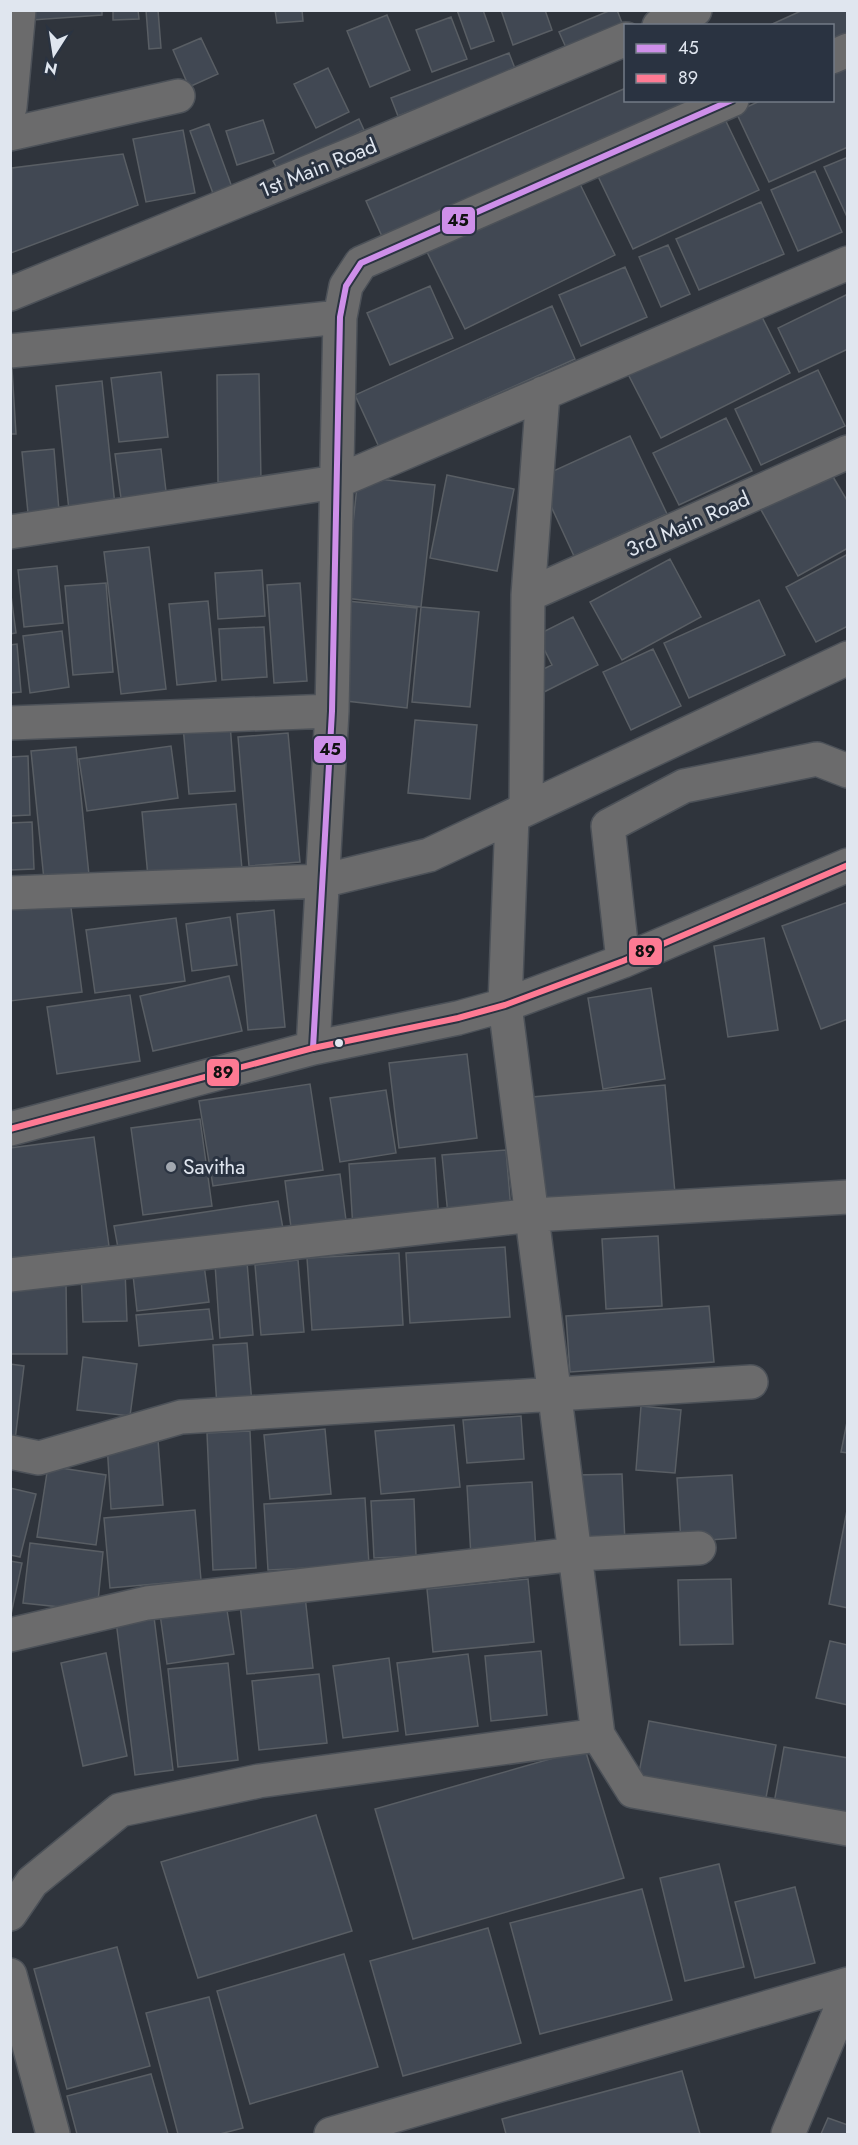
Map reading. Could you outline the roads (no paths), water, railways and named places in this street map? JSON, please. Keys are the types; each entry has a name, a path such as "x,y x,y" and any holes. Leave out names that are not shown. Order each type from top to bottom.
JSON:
{"street":[{"path":"10,107 19,10"},
{"path":"664,24 695,10"},
{"name":"1st Main Road","path":"10,294 624,40"},
{"path":"834,56 848,50"},
{"path":"10,134 178,96"},
{"path":"313,1048 332,711 340,317 346,286 361,263 727,102"},
{"path":"10,532 336,482 848,263"},
{"path":"10,351 340,317"},
{"path":"543,393 528,595 519,813 505,1005 598,1735 633,1791 848,1829"},
{"name":"3rd Main Road","path":"528,595 848,453"},
{"path":"10,893 322,881 429,855 848,658"},
{"path":"10,723 332,711"},
{"path":"623,961 608,826 684,786 817,759 848,771"},
{"path":"10,1129 313,1048 458,1018 505,1005 623,961 848,865"},
{"path":"10,1275 533,1215 848,1197"},
{"path":"10,1452 39,1458 181,1417 751,1382"},
{"path":"10,1635 147,1603 576,1554 699,1548"},
{"path":"10,1914 21,1879 120,1810 260,1781 598,1735"},
{"path":"10,1975 53,2134"},
{"path":"331,2134 848,1984"},
{"path":"788,2134 848,1992"}],"place":[{"name":"Savitha","path":"171,1167"}]}
